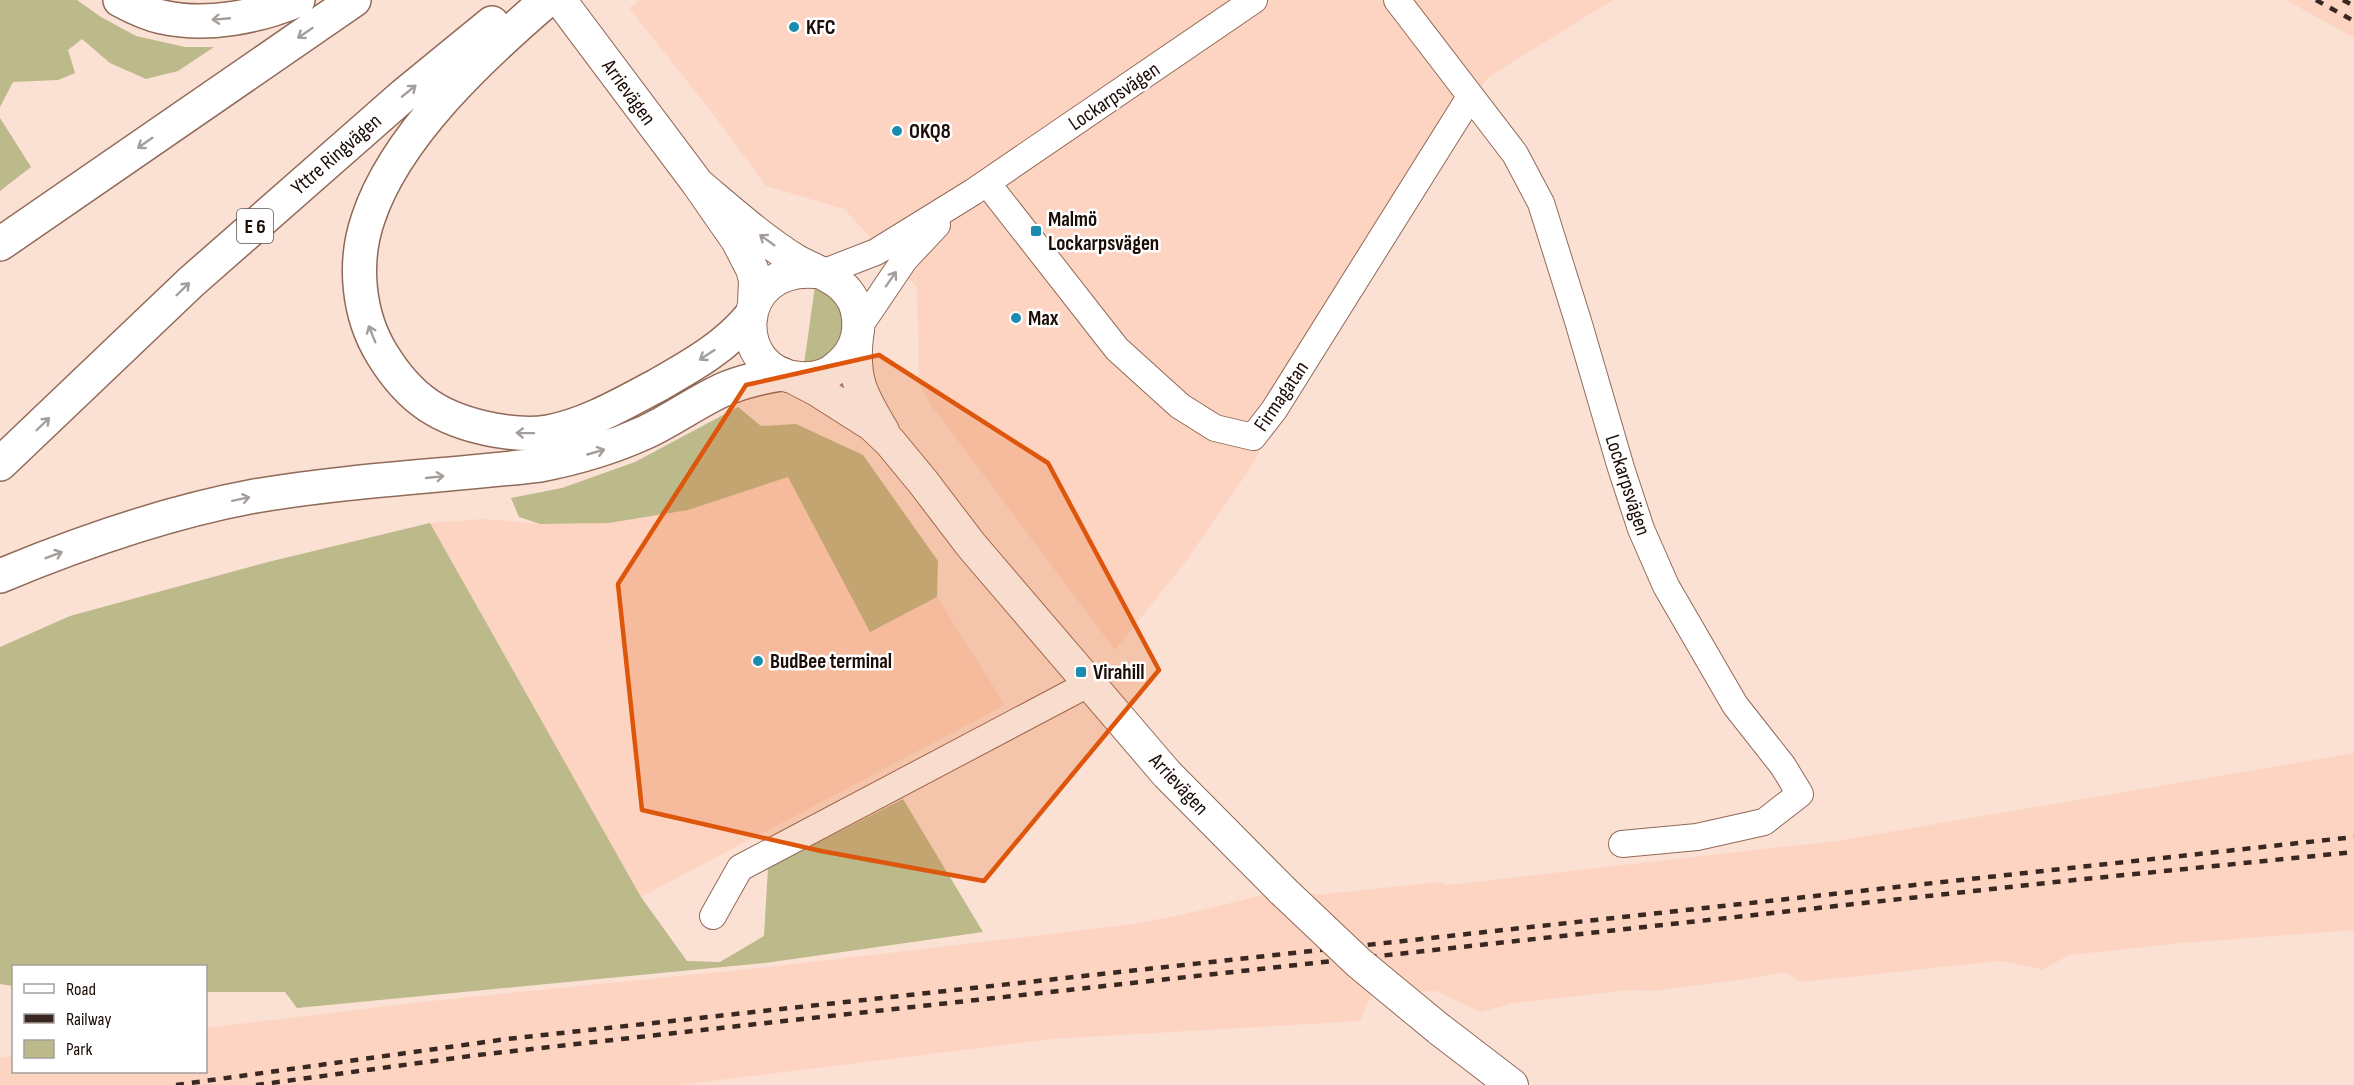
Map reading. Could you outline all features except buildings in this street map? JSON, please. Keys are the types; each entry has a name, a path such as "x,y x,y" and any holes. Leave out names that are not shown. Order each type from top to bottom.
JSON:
{"highway":[{"path":"120,0 163,17 199,20 258,13 298,0"},
{"path":"0,244 354,0"},
{"name":"Yttre Ringvägen","path":"0,464 190,282 404,95 521,0"},
{"path":"547,0 485,56 418,130 393,165 378,196 368,220 362,252 360,299 375,343 389,366 419,400 460,422 501,432 547,432 582,422 668,378 729,340 752,310"},
{"path":"0,576 92,540 180,514 244,499 309,489 529,467 570,459 612,447 647,432 725,389 753,379 788,376"}],"main road":[{"name":"Arrievägen","path":"560,0 698,184 748,259 755,280 752,310"},
{"name":"Arrievägen","path":"698,184 773,245 819,272"},
{"path":"801,270 819,272 834,279 845,288 853,300 858,332 848,356 834,370 808,379 788,376 765,361 754,344 750,331 752,310 762,291 786,273 801,270"},
{"name":"Arrievägen","path":"858,332 855,358 857,378 868,406 890,442 971,545 1167,774 1283,891 1359,963 1512,1085"},
{"name":"Arrievägen","path":"788,376 817,390 864,420 890,442"}],"street":[{"name":"Lockarpsvägen","path":"819,272 876,252 980,188 1254,0"},
{"name":"Lockarpsvägen","path":"1397,0 1515,154 1541,203 1641,529 1666,586 1735,705 1783,766 1800,794 1764,822 1697,837 1622,844"},
{"name":"Firmagatan","path":"980,188 1117,349 1188,411 1215,428 1253,438 1274,410 1470,97"},
{"name":"Lockarpsvägen","path":"858,332 905,259 952,210 980,188"},
{"path":"713,916 740,868 1090,683"}],"highlighted area":[{"path":"879,355 1048,463 1159,670 984,881 821,851 642,810 618,584 746,385"}],"shaded area":[{"path":"640,0 1613,0 1490,76 1449,126 1363,258 1251,467 1186,561 1115,650 931,405 919,383 917,287 844,209 766,186 716,118 629,8"},
{"path":"2286,0 2354,0 2354,38"},
{"path":"788,477 870,631 937,597 1005,705 641,897 430,523 483,519 540,524 609,523 688,510"},
{"path":"2354,753 2354,930 2182,943 2069,955 2042,970 1999,961 1801,982 1784,972 1653,991 1631,990 1514,1003 1480,1012 1436,991 1372,994 1360,1021 1051,1039 679,1085 0,1085 0,1058 12,1056 12,1073 207,1073 207,1028 412,1003 778,966 1127,925 1181,915 1263,895 1325,894 1440,882 1447,885 1836,841"}],"green space":[{"path":"0,0 77,0 101,17 136,36 185,47 214,47 178,71 146,79 110,63 82,39 68,50 75,73 58,80 13,82 0,107"},
{"path":"0,118 31,167 0,191"},
{"path":"815,286 830,295 837,303 842,318 841,334 829,355 820,361 804,364"},
{"path":"738,407 761,426 796,424 863,455 938,561 937,597 870,632 788,477 688,510 609,523 540,524 519,517 511,498 562,488 635,462"},
{"path":"430,523 641,897 687,961 720,962 764,936 768,868 903,799 983,932 765,963 297,1008 285,992 207,992 207,965 12,965 12,986 0,984 0,647 70,616 268,562"}],"railway":[{"path":"2316,0 2354,21"},
{"path":"2343,0 2354,6"},
{"path":"176,1085 507,1039 2354,837"},
{"path":"256,1085 478,1055 702,1030 2065,881 2354,852"}],"place":[{"name":"KFC","path":"794,27"},
{"name":"OKQ8","path":"897,131"},
{"name":"Malmö Lockarpsvägen","path":"1036,231"},
{"name":"Max","path":"1016,318"},
{"name":"BudBee terminal","path":"758,661"},
{"name":"Virahill","path":"1081,672"}]}
